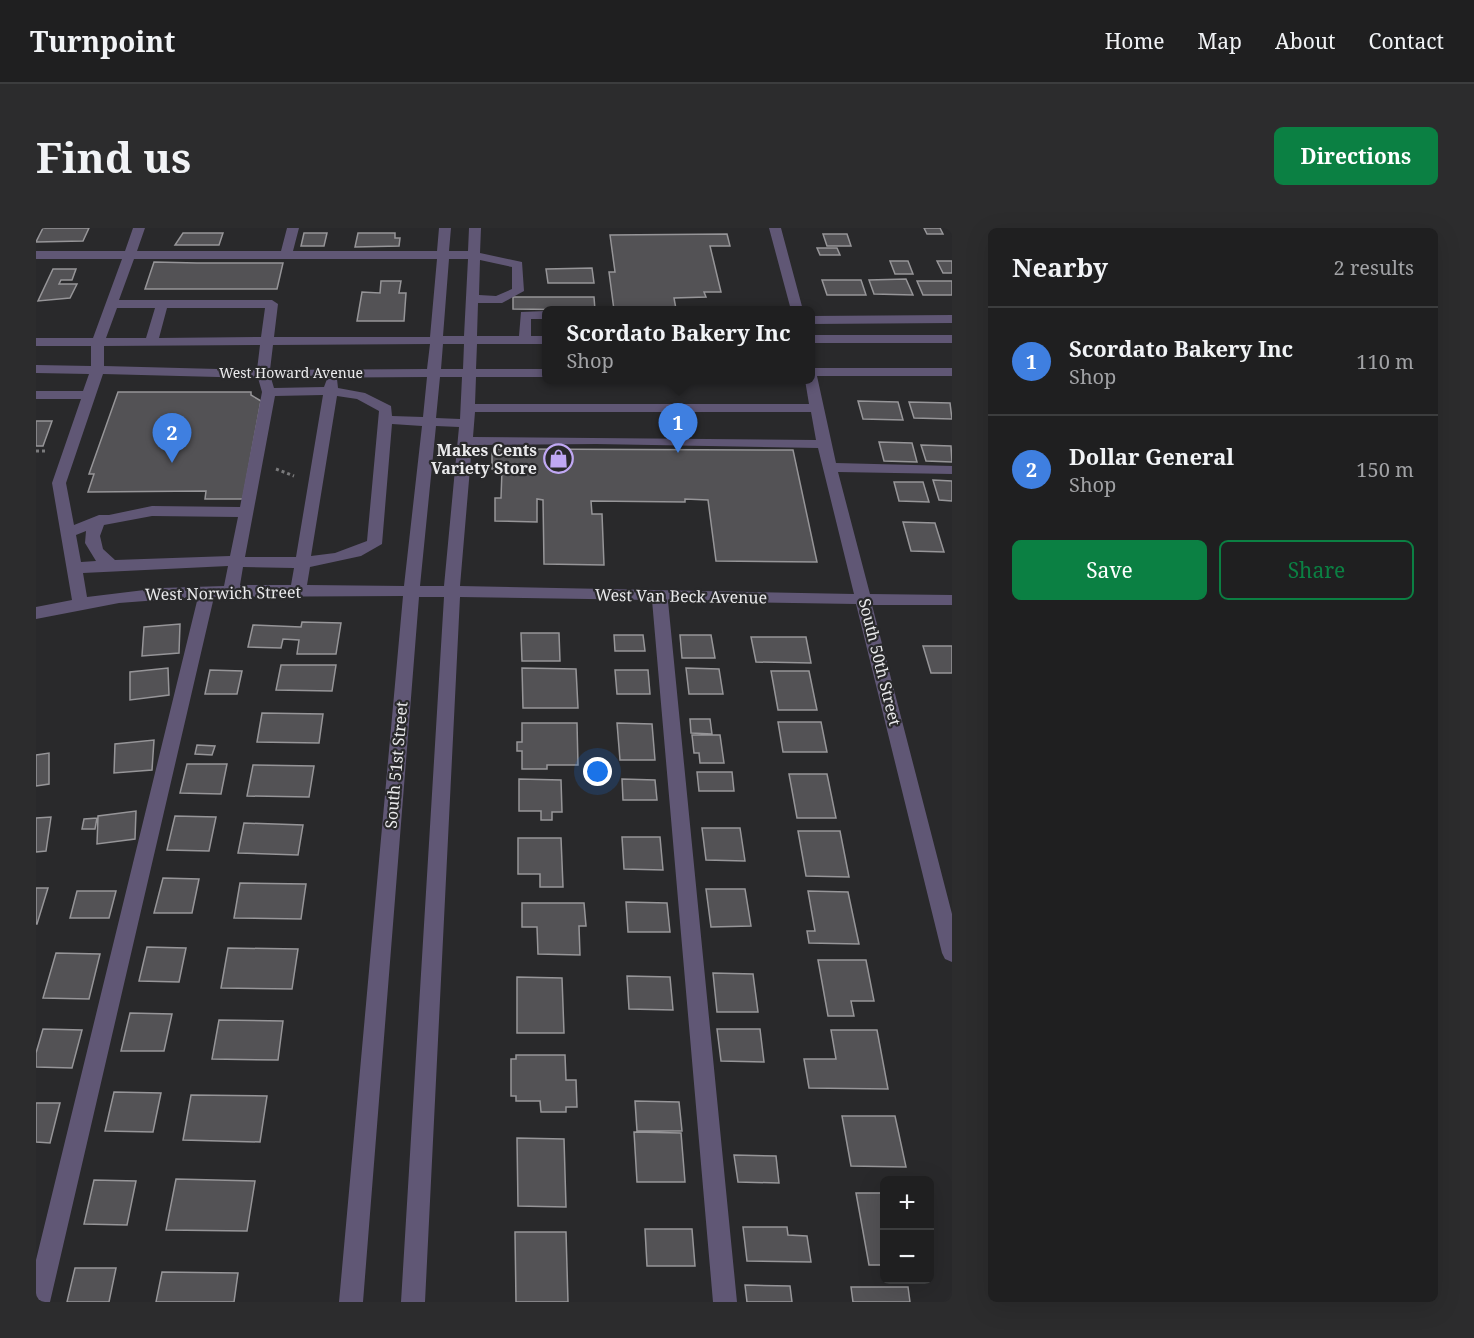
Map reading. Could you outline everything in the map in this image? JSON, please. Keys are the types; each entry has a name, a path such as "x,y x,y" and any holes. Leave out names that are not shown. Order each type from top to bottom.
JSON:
{"street":[{"path":"80,602 59,483 79,430 97,371 98,342 139,228"},
{"path":"286,255 292,228"},
{"name":"South 51st Street","path":"351,1302 411,591 434,374 445,228"},
{"path":"413,1302 452,591 471,341 475,228"},
{"path":"775,228 796,306"},
{"path":"36,255 474,255 518,265 518,291 511,308 525,340"},
{"path":"472,299 542,314"},
{"path":"111,304 272,304 263,374 269,392 231,591"},
{"path":"152,341 162,304"},
{"path":"815,320 952,319"},
{"path":"815,339 952,339"},
{"name":"West Howard Avenue","path":"36,342 542,340"},
{"name":"West Howard Avenue","path":"36,369 263,374 542,373"},
{"path":"815,372 952,372"},
{"path":"298,591 333,374"},
{"name":"South 50th Street","path":"812,384 824,444 948,922 952,953"},
{"path":"75,568 236,560 303,562 345,556 374,544 387,420 386,409 378,402 352,393 269,392"},
{"path":"36,395 88,395"},
{"path":"466,424 817,408"},
{"path":"387,420 466,424 596,440 824,444"},
{"path":"830,467 952,470"},
{"path":"68,532 98,522 111,513 147,503 188,503 202,512 246,512"},
{"path":"98,522 93,531 95,550 100,560 112,565"},
{"name":"West Norwich Street","path":"36,613 80,602 170,591 411,591"},
{"path":"38,1302 207,591"},
{"name":"West Van Beck Avenue","path":"411,591 952,600"},
{"path":"660,596 725,1302"}],"path":[{"path":"255,468 274,468 315,484"}],"building":[{"path":"43,228 89,228 83,241 36,242"},
{"path":"924,228 940,228 943,234 927,234"},
{"path":"183,233 223,233 219,245 175,245"},
{"path":"304,233 327,233 324,246 301,246"},
{"path":"358,233 395,233 395,238 400,238 399,246 355,247"},
{"path":"727,234 730,246 710,246 721,292 704,292 706,297 674,298 675,306 613,306 609,272 615,272 610,235"},
{"path":"823,234 847,234 851,246 827,246"},
{"path":"817,248 837,248 840,255 820,255"},
{"path":"890,261 908,261 913,274 895,274"},
{"path":"937,261 952,261 952,273 943,273"},
{"path":"154,262 283,263 277,289 145,289"},
{"path":"592,268 594,283 548,283 546,269"},
{"path":"53,269 76,269 72,280 61,280 59,284 77,284 70,298 38,301"},
{"path":"906,279 913,295 874,294 869,280"},
{"path":"822,280 861,280 866,295 827,295"},
{"path":"381,281 401,281 399,293 406,293 404,321 357,321 362,292 380,293"},
{"path":"917,281 952,281 952,295 923,295"},
{"path":"513,297 594,297 595,306 542,306 542,309 513,309"},
{"path":"118,392 251,392 251,395 261,401 243,499 205,499 206,491 88,492 94,474 89,474"},
{"path":"858,401 898,402 903,420 863,419"},
{"path":"909,402 950,403 952,419 914,418"},
{"path":"36,421 52,421 43,446 36,446"},
{"path":"879,442 912,443 917,462 884,461"},
{"path":"921,445 951,446 952,462 926,461"},
{"path":"492,449 793,450 817,562 716,561 708,500 685,499 685,502 591,501 592,514 602,514 604,565 544,564 543,500 537,499 537,522 495,521 495,498 501,498 502,470 492,469"},
{"path":"933,480 952,481 952,501 939,500"},
{"path":"894,482 923,482 929,502 899,501"},
{"path":"903,522 935,523 944,552 911,551"},
{"path":"302,622 341,623 336,654 297,654 299,640 283,639 281,648 248,647 253,625 301,627"},
{"path":"180,624 179,653 142,656 144,627"},
{"path":"521,633 559,633 560,661 522,661"},
{"path":"614,635 643,635 645,651 615,651"},
{"path":"680,635 711,635 715,658 682,658"},
{"path":"751,637 806,637 811,663 756,662"},
{"path":"923,646 952,646 952,673 931,673"},
{"path":"281,665 336,665 332,691 276,690"},
{"path":"168,668 169,695 130,700 130,672"},
{"path":"522,668 576,669 578,708 523,708"},
{"path":"686,668 719,669 723,694 689,694"},
{"path":"210,670 242,671 237,694 205,694"},
{"path":"615,670 648,670 650,694 617,694"},
{"path":"771,671 809,671 817,710 778,710"},
{"path":"262,713 323,714 319,743 257,742"},
{"path":"690,719 710,719 712,734 691,733"},
{"path":"778,722 821,722 827,752 783,752"},
{"path":"522,723 577,723 578,765 547,765 547,769 522,769 522,751 517,751 517,742 522,742"},
{"path":"617,723 652,724 655,760 620,760"},
{"path":"692,735 720,735 724,763 700,763 699,753 694,753"},
{"path":"154,740 152,770 114,773 115,744"},
{"path":"197,745 215,746 212,755 195,754"},
{"path":"49,753 49,784 36,786 36,755"},
{"path":"187,764 227,764 221,794 180,793"},
{"path":"253,765 314,766 309,797 247,796"},
{"path":"697,772 732,772 734,791 699,791"},
{"path":"789,774 827,774 836,818 797,818"},
{"path":"519,779 561,780 562,812 552,812 552,820 541,820 541,811 519,811"},
{"path":"622,779 655,780 657,800 623,800"},
{"path":"136,811 135,839 97,844 98,816"},
{"path":"175,816 216,817 209,851 167,850"},
{"path":"51,817 46,851 36,852 36,818"},
{"path":"97,818 95,829 82,829 84,819"},
{"path":"244,823 303,825 298,855 238,853"},
{"path":"702,828 740,828 745,861 706,860"},
{"path":"798,831 840,831 849,877 806,876"},
{"path":"622,837 660,837 663,870 624,869"},
{"path":"518,838 561,838 563,887 540,887 540,874 518,874"},
{"path":"163,878 199,879 192,913 154,913"},
{"path":"240,883 306,884 301,919 234,918"},
{"path":"36,888 48,888 37,924 36,924"},
{"path":"706,889 745,889 751,926 711,927"},
{"path":"77,891 116,891 109,918 70,918"},
{"path":"808,891 848,892 859,944 809,943 807,931 815,931"},
{"path":"626,902 667,903 670,932 628,932"},
{"path":"522,903 584,903 586,926 579,926 580,955 538,954 537,927 522,927"},
{"path":"147,947 186,948 179,982 139,981"},
{"path":"228,948 298,949 292,989 221,988"},
{"path":"56,953 100,954 89,999 43,998"},
{"path":"818,960 866,960 874,1001 851,1001 854,1016 828,1016"},
{"path":"713,973 753,974 758,1012 717,1012"},
{"path":"627,976 670,977 673,1010 629,1009"},
{"path":"517,977 562,978 564,1033 517,1033"},
{"path":"130,1013 172,1014 164,1051 121,1051"},
{"path":"219,1020 283,1021 278,1060 212,1059"},
{"path":"43,1029 82,1030 72,1068 36,1067 36,1053"},
{"path":"717,1029 760,1029 764,1062 721,1061"},
{"path":"831,1030 877,1030 888,1089 809,1088 804,1059 836,1059"},
{"path":"516,1055 565,1055 566,1080 576,1080 577,1107 566,1107 566,1112 541,1112 540,1101 516,1101 516,1096 511,1096 511,1059 516,1059"},
{"path":"114,1092 161,1093 153,1132 105,1131"},
{"path":"191,1095 267,1096 260,1142 183,1140"},
{"path":"635,1101 679,1102 682,1131 637,1131"},
{"path":"36,1103 60,1103 50,1143 36,1142"},
{"path":"842,1116 895,1116 906,1167 851,1166"},
{"path":"634,1132 681,1133 685,1182 637,1182"},
{"path":"517,1138 564,1139 566,1207 518,1206"},
{"path":"734,1155 776,1156 779,1183 738,1182"},
{"path":"176,1179 255,1181 247,1231 166,1230"},
{"path":"94,1180 136,1181 127,1225 84,1224"},
{"path":"856,1193 880,1193 880,1265 869,1265"},
{"path":"743,1227 787,1227 788,1235 807,1236 811,1262 747,1261"},
{"path":"645,1229 692,1229 695,1266 647,1266"},
{"path":"515,1232 566,1232 568,1302 516,1302"},
{"path":"75,1268 116,1268 109,1302 67,1302"},
{"path":"162,1272 238,1273 234,1302 156,1302"},
{"path":"745,1285 790,1286 792,1302 747,1302"},
{"path":"851,1287 908,1287 910,1302 853,1302"}],"place":[{"name":"Scordato Bakery Inc","path":"678,453"},
{"name":"Makes Cents Variety Store","path":"558,459"},
{"name":"Dollar General","path":"172,463"}]}
